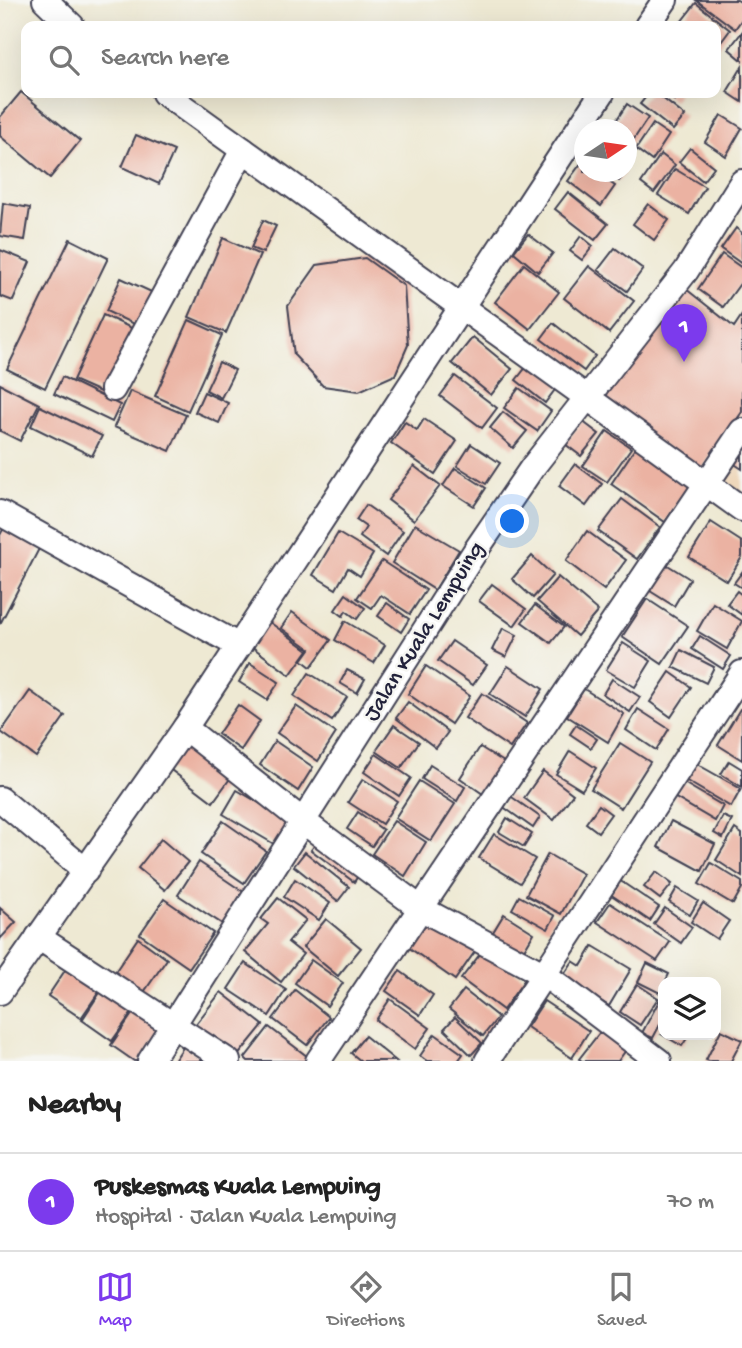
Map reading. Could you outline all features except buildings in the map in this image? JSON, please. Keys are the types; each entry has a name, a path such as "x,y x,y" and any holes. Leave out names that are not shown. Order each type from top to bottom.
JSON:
{"street":[{"path":"45,0 67,21"},
{"path":"650,21 665,0"},
{"path":"171,98 742,509"},
{"path":"0,992 185,729 599,98"},
{"path":"113,389 243,150"},
{"name":"Jalan Kuala Lempuing","path":"150,1061 474,553 532,468 686,271 742,182"},
{"path":"318,1061 742,431"},
{"path":"0,513 239,646"},
{"path":"488,1061 742,673"},
{"path":"185,729 420,908 545,975 659,1061"},
{"path":"0,799 86,870"},
{"path":"38,937 228,1061"}],"shaded area":[{"path":"742,445 742,499 716,483"}],"place":[{"name":"Puskesmas Kuala Lempuing","path":"684,362"}]}
